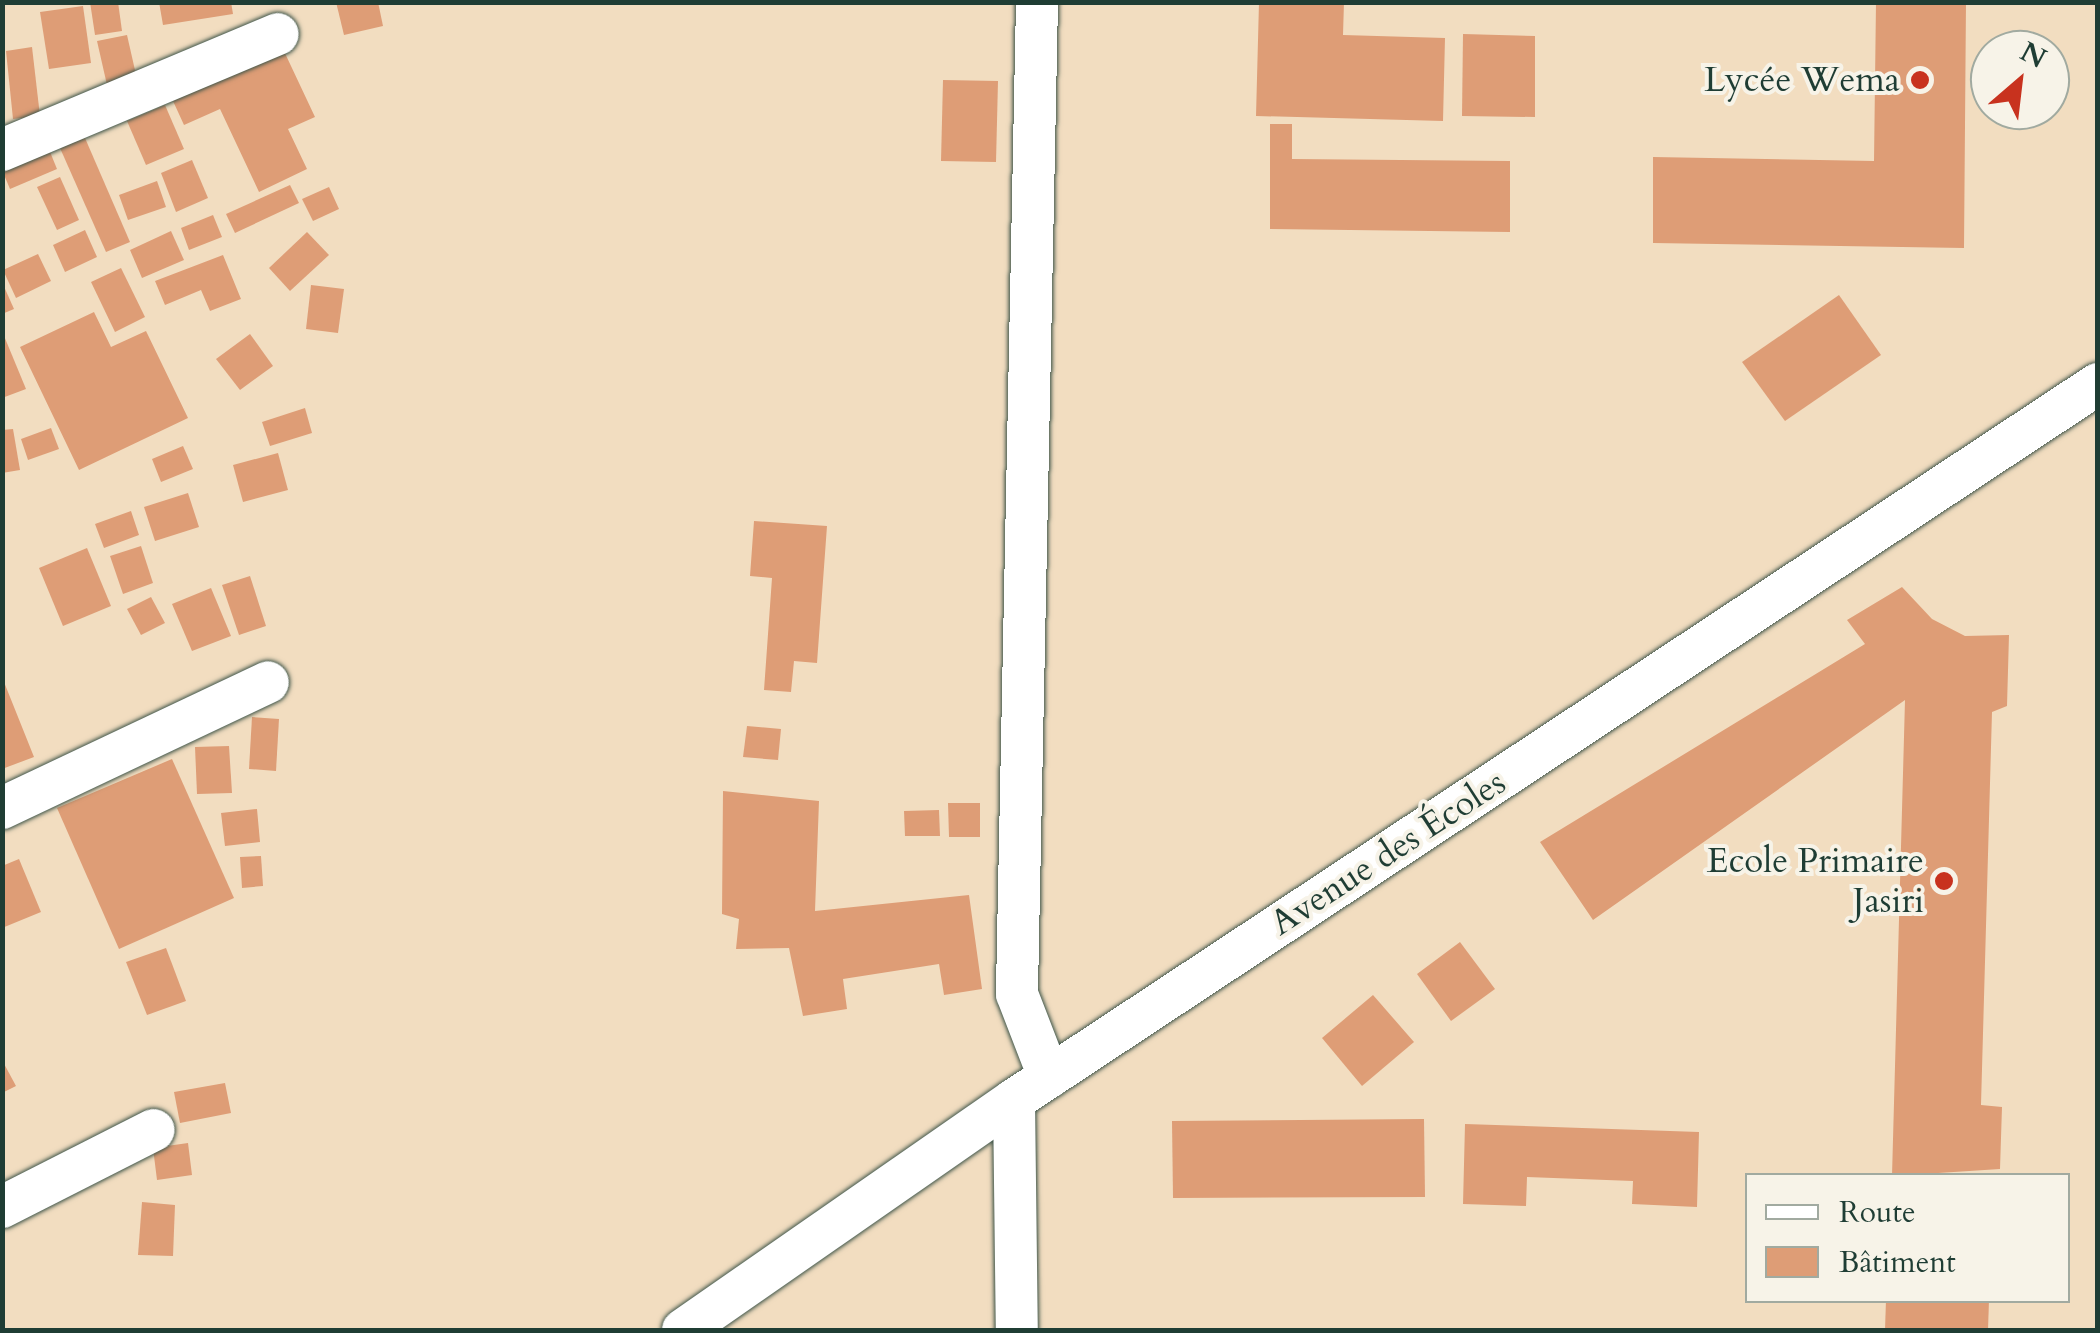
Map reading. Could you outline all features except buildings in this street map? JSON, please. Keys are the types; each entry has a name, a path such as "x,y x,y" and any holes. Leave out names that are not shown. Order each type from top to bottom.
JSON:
{"street":[{"path":"1017,1330 1032,1089 1016,994 1037,2"},
{"path":"2,150 278,34"},
{"name":"Avenue des Écoles","path":"683,1330 1032,1089 2098,384"},
{"path":"2,808 268,682"},
{"path":"2,1207 154,1130"}],"place":[{"name":"Lycée Wema","path":"1920,80"},
{"name":"Ecole Primaire Jasiri","path":"1944,881"}]}
